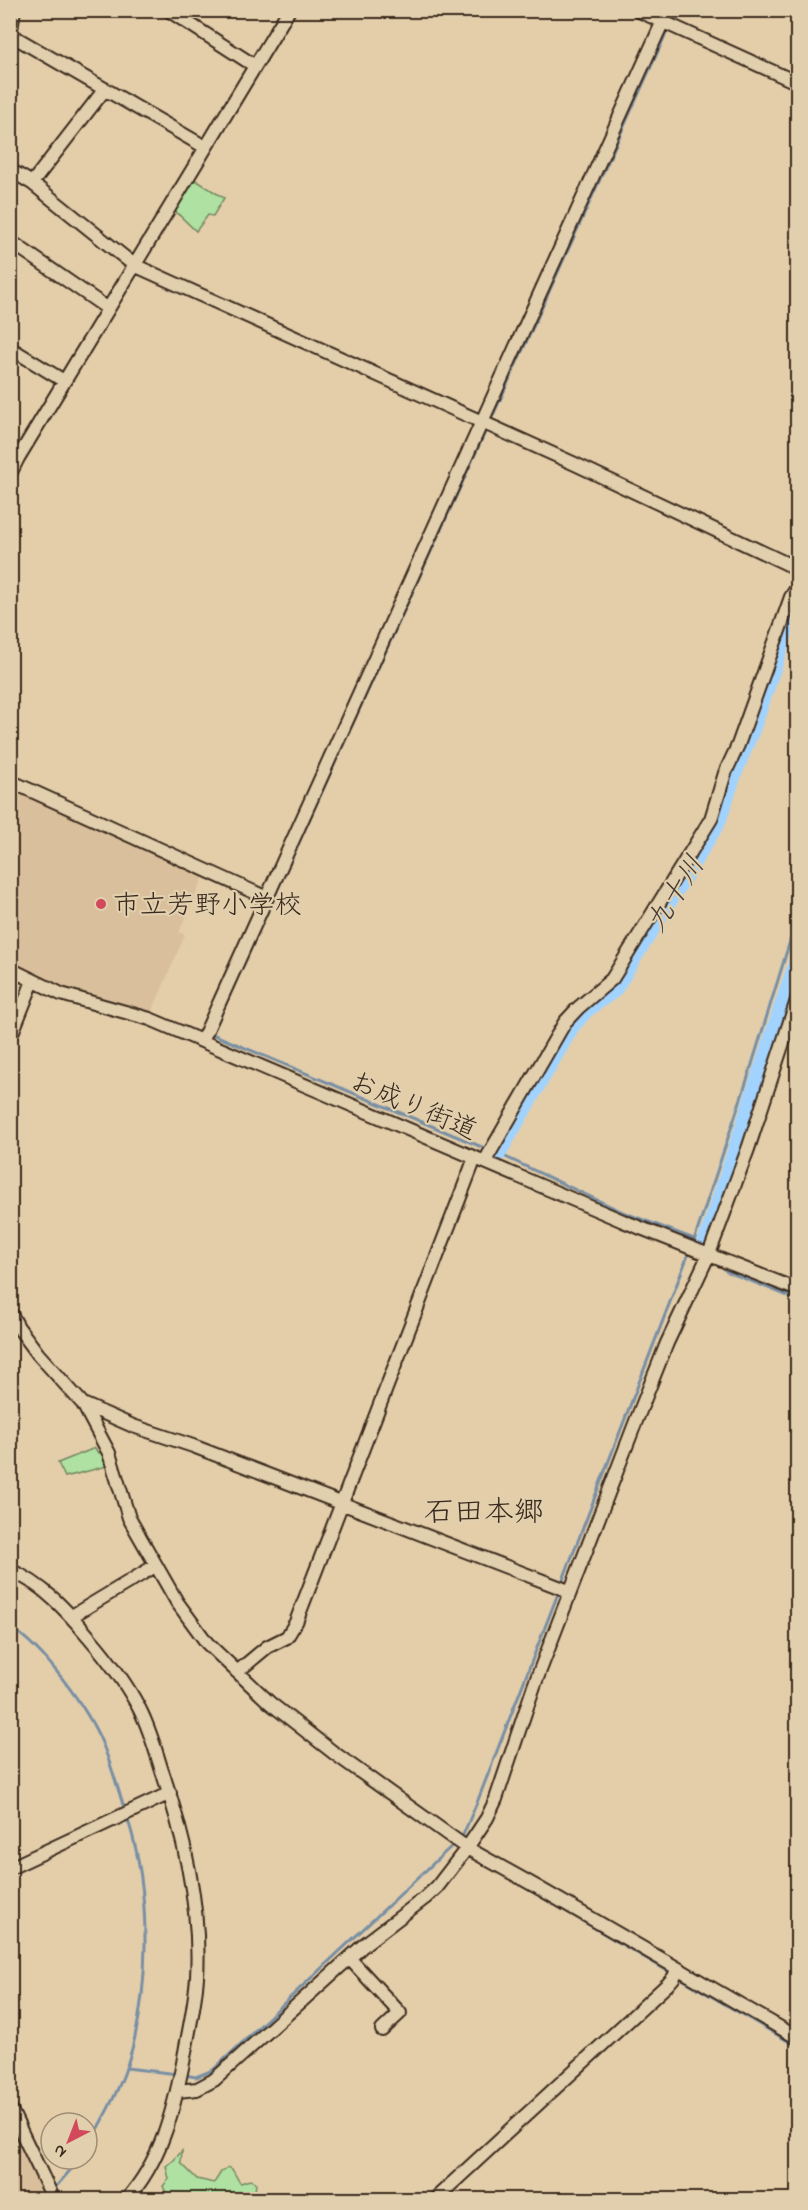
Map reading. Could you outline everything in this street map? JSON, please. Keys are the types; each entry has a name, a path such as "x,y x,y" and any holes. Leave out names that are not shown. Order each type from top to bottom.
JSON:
{"street":[{"path":"14,10 11,35 205,147"},
{"path":"168,10 255,66"},
{"path":"10,474 107,308 289,10"},
{"path":"637,10 798,83"},
{"path":"202,1041 668,10"},
{"path":"32,183 105,89"},
{"path":"10,170 32,183 134,266 483,422 798,569"},
{"path":"10,241 107,308"},
{"path":"10,348 64,381"},
{"path":"237,1672 267,1647 287,1637 296,1622 480,1160 566,1022 578,1008 612,979 711,819 725,773 738,745 783,616 798,586"},
{"path":"10,781 267,898"},
{"name":"お成り街道","path":"10,969 61,994 150,1019 623,1221 798,1290"},
{"path":"10,1038 33,981"},
{"path":"177,2091 197,2089 214,2080 380,1932 425,1898 437,1887 487,1818 496,1799 530,1696 569,1591 667,1343 709,1254 752,1139 798,997"},
{"path":"10,1312 38,1354 83,1404 110,1453 129,1518 155,1566 194,1626 207,1642 270,1703 334,1753 467,1848 798,2038"},
{"path":"83,1404 133,1426 193,1446 569,1591"},
{"path":"72,1617 155,1566"},
{"path":"10,1570 38,1586 72,1617 114,1668 139,1707 170,1793 185,1851 197,1930 194,2001 177,2091 167,2128 153,2161 140,2183 126,2199"},
{"path":"10,1868 170,1793"},
{"path":"350,1959 400,2013 382,2030"},
{"path":"434,2199 668,1984 677,1969"},
{"path":"12,2117 54,2199"}],"shaded area":[{"name":"市立芳野小学校","path":"11,786 202,873 204,876 179,932 185,935 151,1014 61,987 36,977 11,963"},
{"path":"10,2121 40,2190 29,2199 11,2199"}],"green space":[{"path":"194,179 224,198 213,216 208,215 196,231 175,211"},
{"path":"95,1448 98,1453 102,1452 107,1466 65,1477 58,1463"},
{"path":"182,2151 181,2163 197,2179 214,2183 221,2172 228,2167 232,2169 240,2183 250,2180 254,2182 255,2191 261,2199 169,2199 163,2186 169,2179 166,2166"}],"waterway":[{"path":"672,21 676,10"},
{"path":"490,422 669,27"},
{"path":"487,428 212,1034 489,1150"},
{"name":"九十川","path":"498,1154 572,1026 586,1010 614,990 718,822 793,610 798,603"},
{"path":"694,1241 798,915"},
{"path":"705,1244 798,957"},
{"path":"495,1152 625,1213 694,1239"},
{"path":"561,1585 690,1250"},
{"path":"721,1265 726,1271 798,1300"},
{"path":"460,1838 478,1800 559,1591"},
{"path":"10,1627 37,1649 64,1680 87,1714 103,1745 125,1811"},
{"path":"99,2125 124,2074 133,2045 143,1980 145,1946 141,1878 127,1817"},
{"path":"184,2075 196,2077 213,2070 455,1843"},
{"path":"511,1879 671,1973"},
{"path":"677,1976 798,2047"},
{"path":"126,2068 178,2074"},
{"path":"53,2190 70,2171"}],"place":[{"name":"市立芳野小学校","path":"101,904"}],"district":[{"name":"石田本郷","path":"484,1511"}]}
